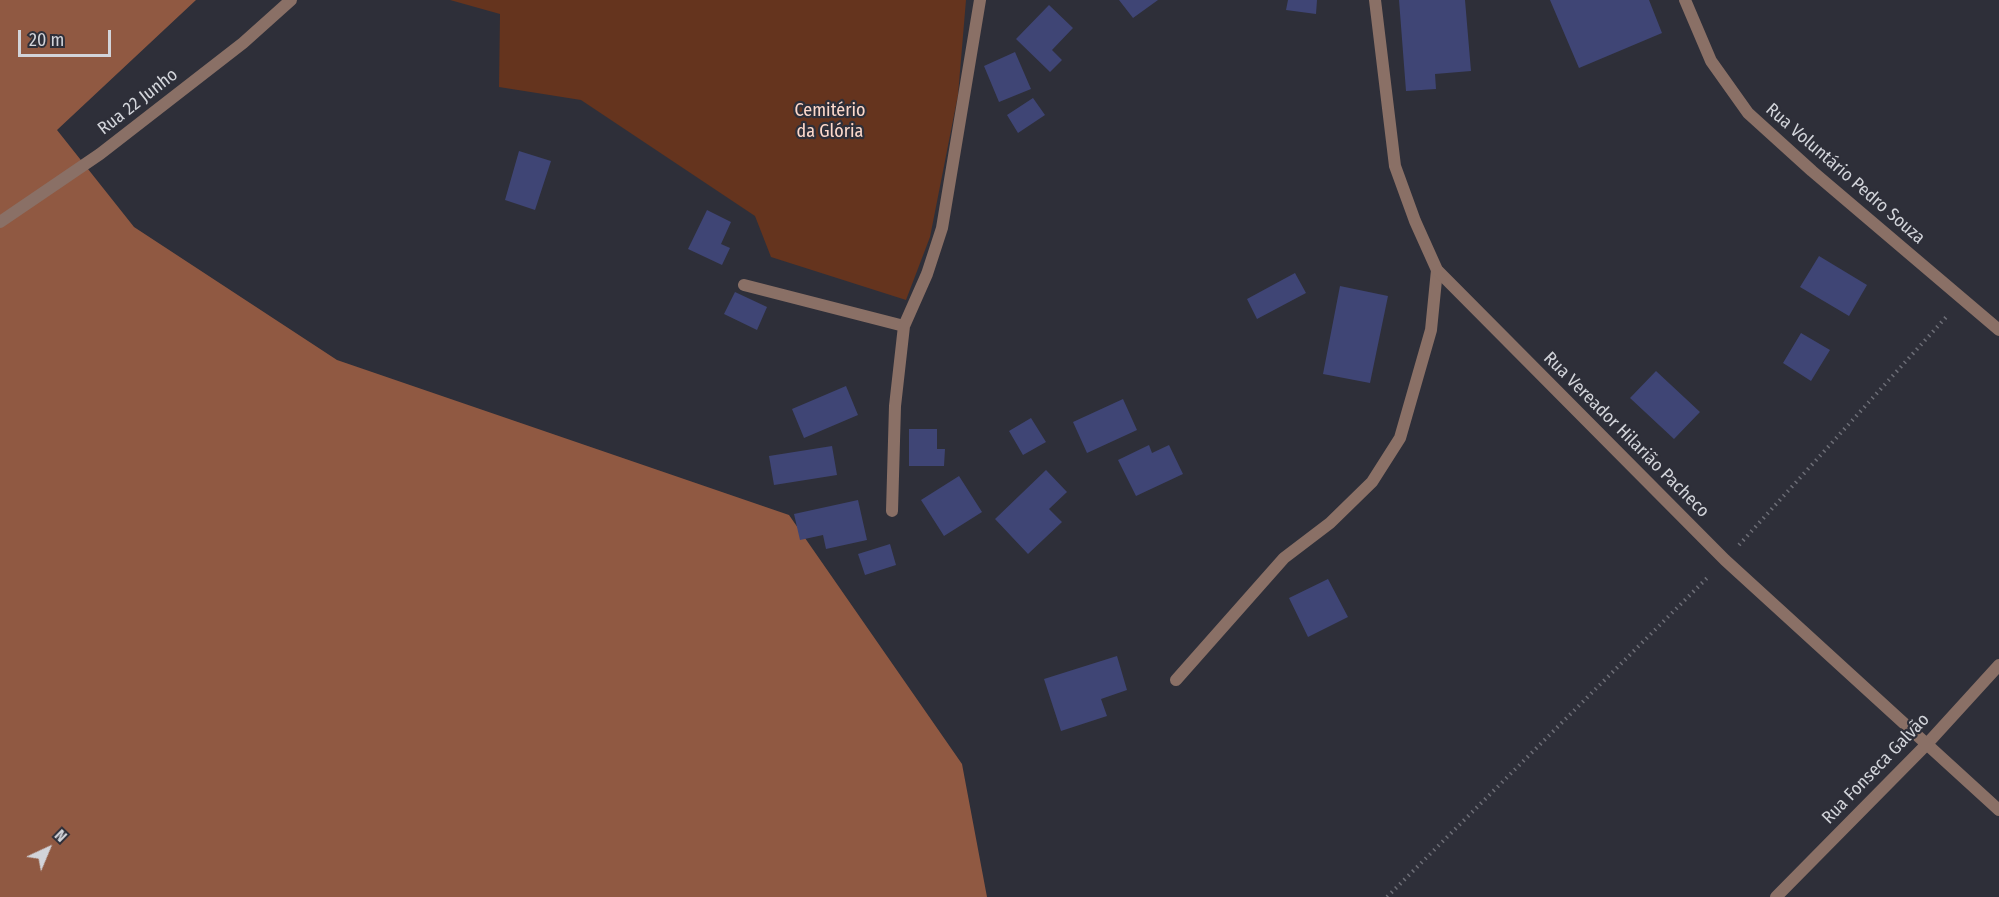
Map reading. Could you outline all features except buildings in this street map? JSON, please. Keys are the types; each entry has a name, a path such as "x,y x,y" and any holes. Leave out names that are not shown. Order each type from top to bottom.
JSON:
{"street":[{"name":"Rua 22 Junho","path":"0,222 100,154 243,43 291,0"},
{"path":"892,511 895,406 904,326 927,274 942,228 980,0"},
{"name":"Rua Vereador Hilarião Pacheco","path":"1375,0 1395,166 1414,221 1437,270 1725,560 1999,810"},
{"name":"Rua Voluntário Pedro Souza","path":"1685,0 1711,61 1748,113 1820,178 1999,330"},
{"path":"1176,680 1284,558 1330,523 1372,482 1400,438 1431,330 1437,270"},
{"path":"744,285 904,326"},
{"name":"Rua Fonseca Galvão","path":"1776,897 1927,744 1999,665"}],"path":[{"path":"1387,897 1725,560 1963,299"}],"green space":[{"name":"Cemitério da Glória","path":"450,0 966,0 958,95 930,237 906,300 771,257 755,216 581,100 499,87 500,14"}],"shaded area":[{"path":"0,0 196,0 57,130 134,227 337,360 789,515 962,764 987,897 0,897"}]}
